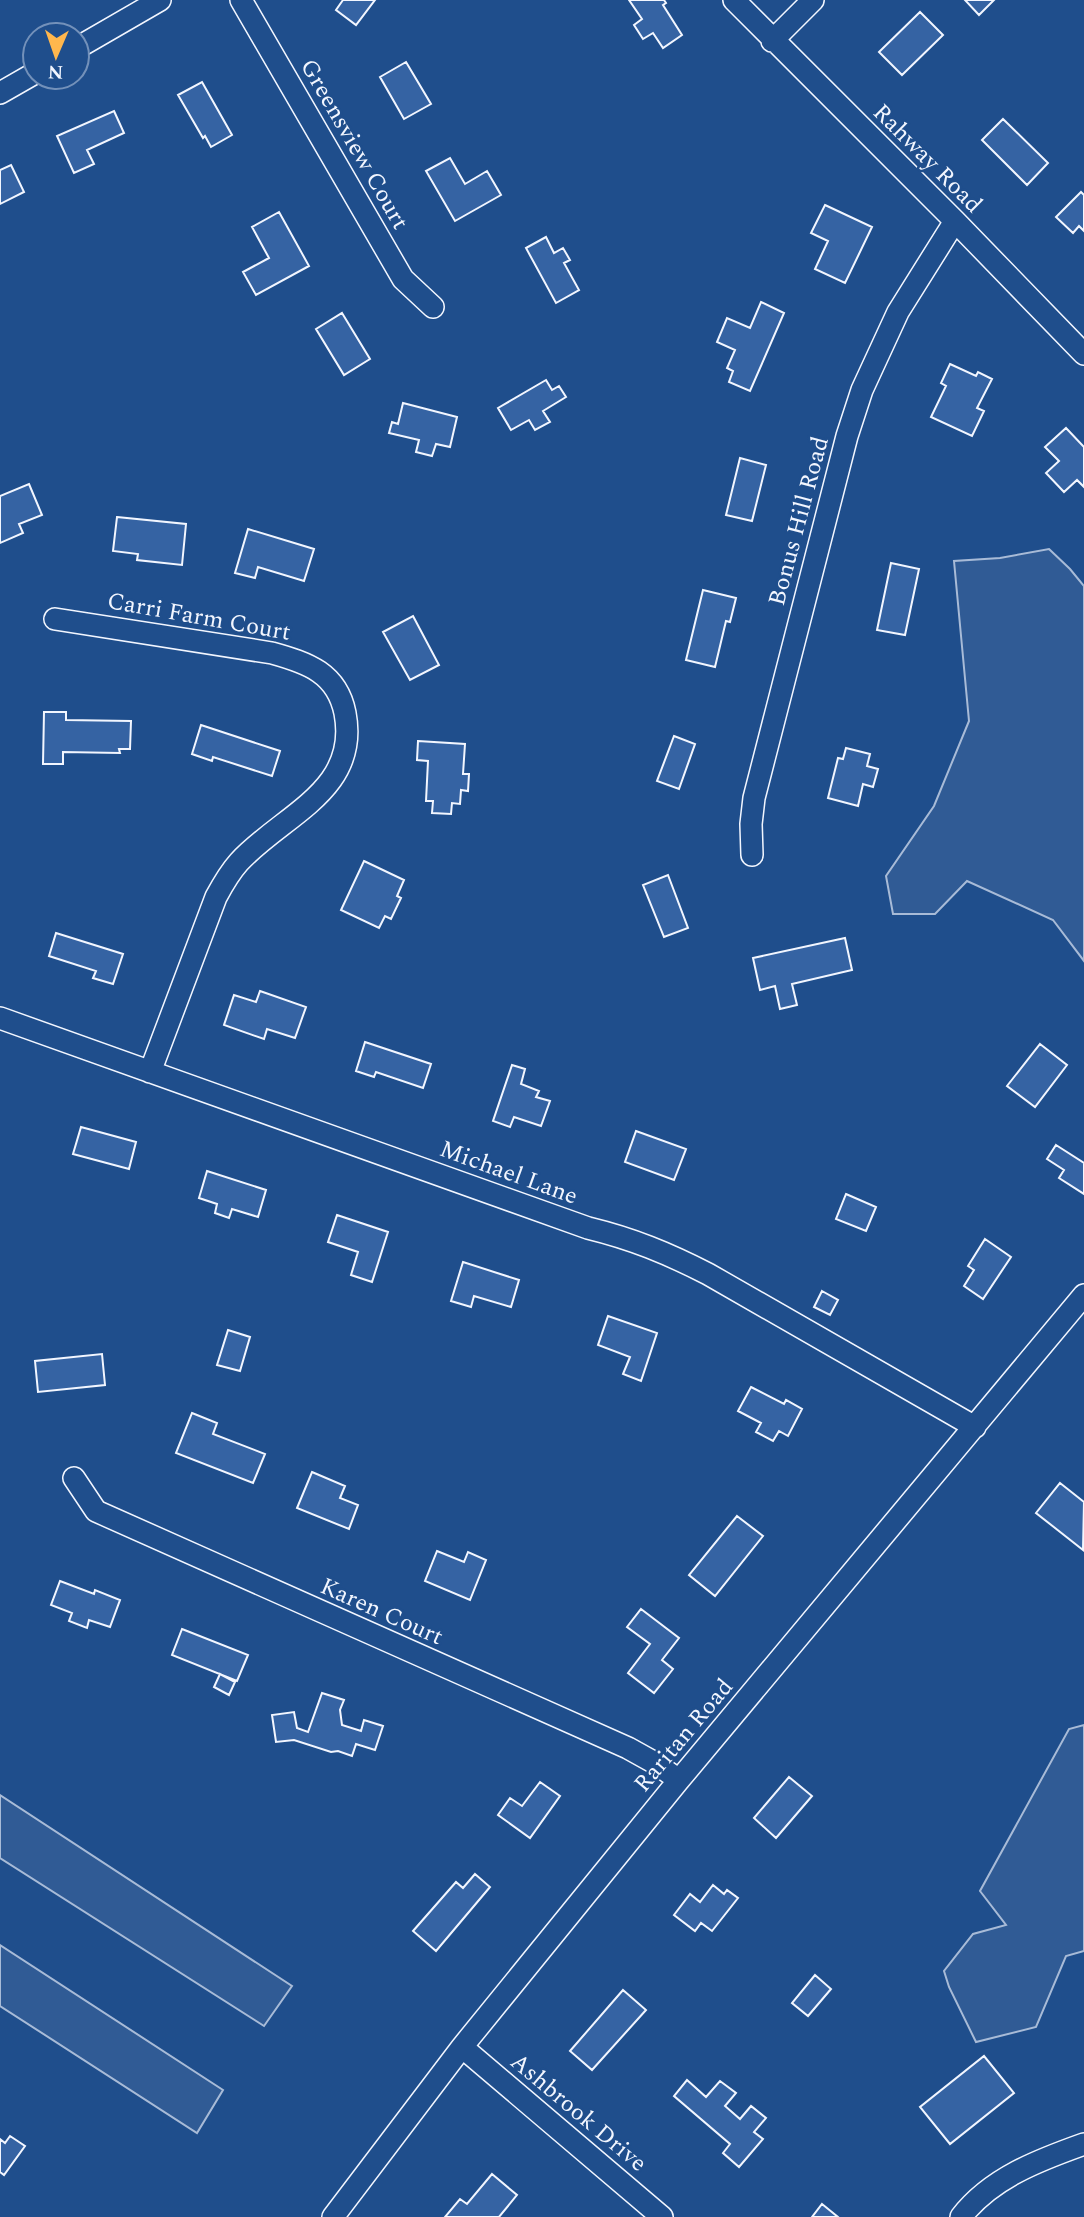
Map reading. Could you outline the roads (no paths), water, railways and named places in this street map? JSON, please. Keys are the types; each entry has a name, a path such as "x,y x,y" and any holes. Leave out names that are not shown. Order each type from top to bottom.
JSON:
{"street":[{"path":"91,40 160,0"},
{"name":"Greensview Court","path":"241,0 403,279 433,307"},
{"name":"Rahway Road","path":"734,0 1084,354"},
{"path":"772,41 813,0"},
{"path":"0,93 21,81"},
{"name":"Bonus Hill Road","path":"752,855 754,798 854,413 898,312 955,221"},
{"name":"Carri Farm Court","path":"55,619 290,658 319,671 333,684 342,699 348,737 336,772 323,791 306,808 241,860 226,878 216,897 150,1072"},
{"name":"Michael Lane","path":"0,1018 588,1228 625,1237 666,1253 708,1274 975,1427"},
{"name":"Raritan Road","path":"333,2217 461,2047 679,1780 1084,1295"},
{"name":"Karen Court","path":"74,1478 96,1511 628,1748 679,1780"},
{"name":"Ashbrook Drive","path":"461,2047 662,2217"},
{"path":"961,2217 1002,2179 1052,2155 1084,2144"}]}
